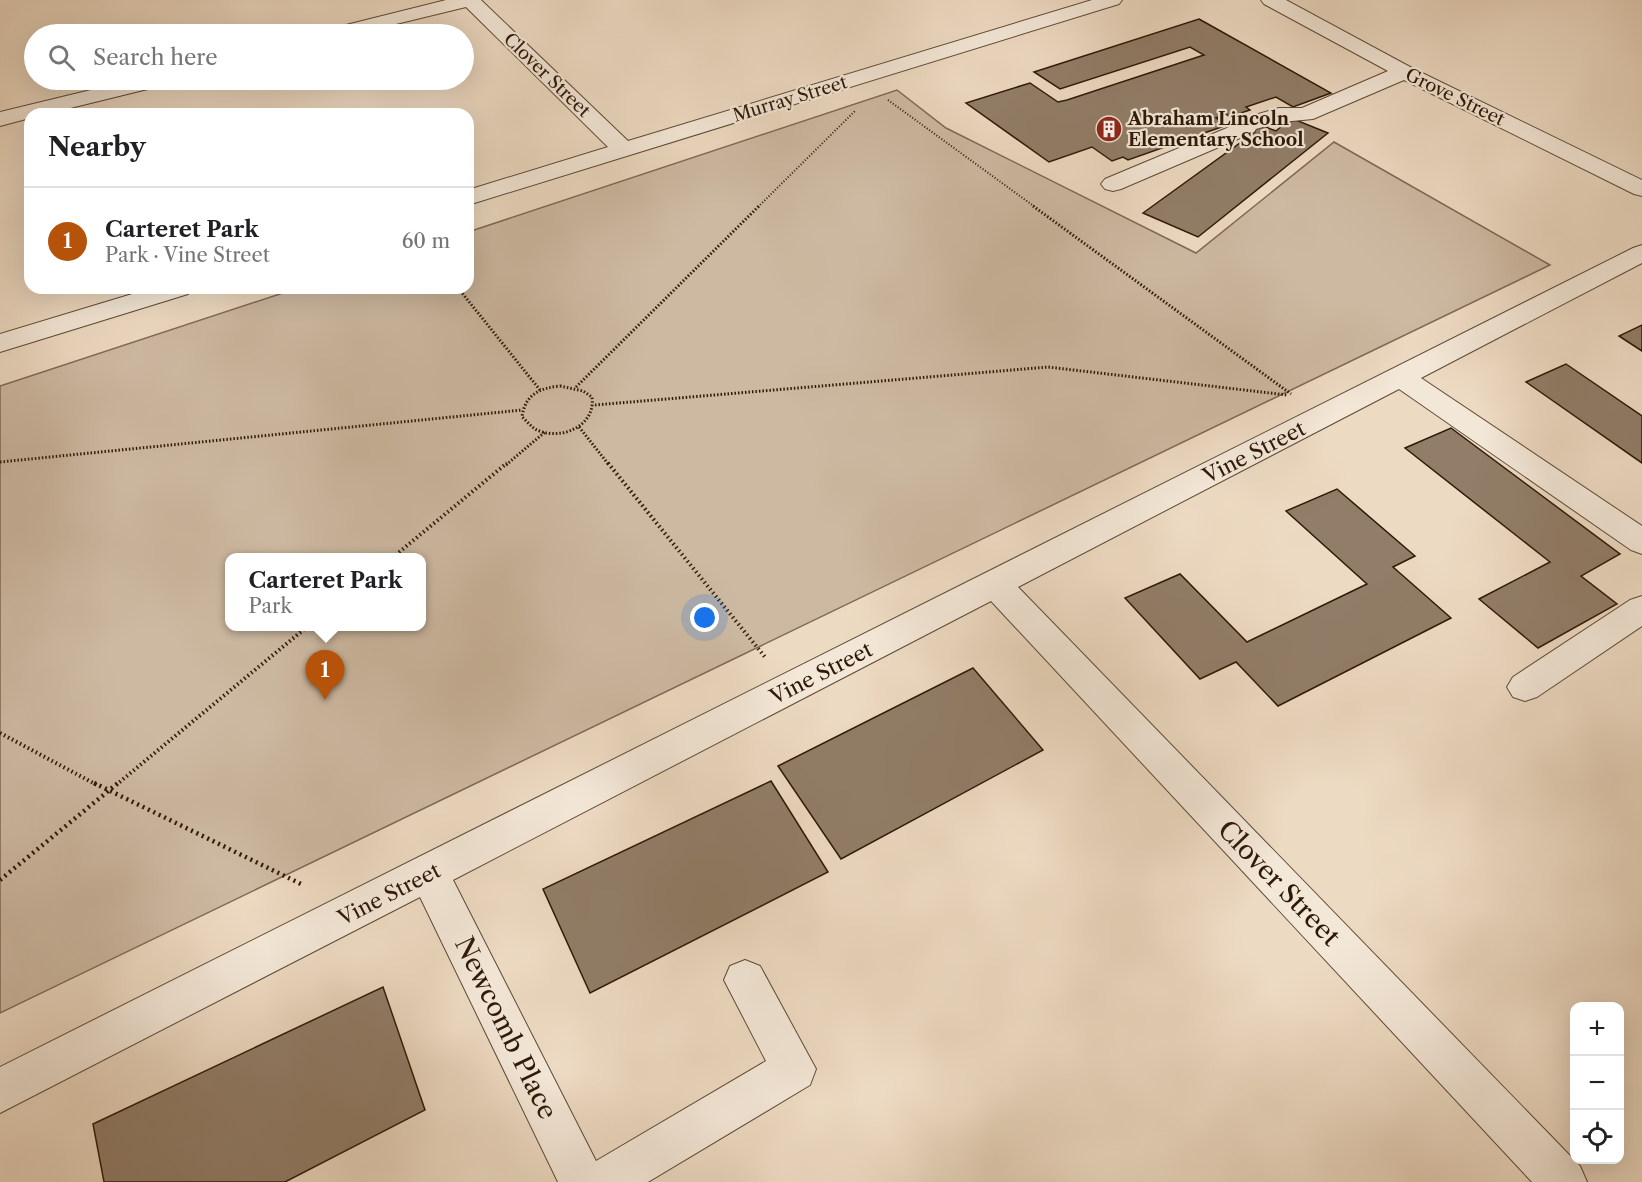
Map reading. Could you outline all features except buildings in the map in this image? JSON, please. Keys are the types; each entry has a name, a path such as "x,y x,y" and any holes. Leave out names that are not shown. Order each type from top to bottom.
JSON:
{"street":[{"path":"373,24 470,0"},
{"name":"Clover Street","path":"470,0 624,150"},
{"name":"Murray Street","path":"474,196 1112,0"},
{"name":"Grove Street","path":"1270,0 1405,72 1642,189"},
{"path":"1113,184 1251,124 1279,115 1305,114 1405,72"},
{"path":"44,108 116,90"},
{"path":"0,119 24,113"},
{"name":"Vine Street","path":"0,1091 1642,253"},
{"path":"0,343 159,294"},
{"path":"1401,377 1642,542"},
{"name":"Clover Street","path":"995,584 1564,1182"},
{"path":"1526,687 1642,609"},
{"name":"Newcomb Place","path":"429,873 582,1182"},
{"path":"604,1182 794,1069 745,980"}],"path":[{"path":"595,405 1048,367 1295,396 885,98"},
{"path":"576,387 859,108"},
{"path":"463,294 541,390"},
{"path":"565,385 576,387 592,397 595,405 588,421 579,427 568,431 544,432 527,424 522,417 524,403 541,390 565,385"},
{"path":"0,462 522,410"},
{"path":"579,427 765,657"},
{"path":"398,553 544,432"},
{"path":"0,880 304,631"},
{"path":"0,733 109,791 301,884"}],"shaded area":[{"path":"897,90 946,128 1196,253 1334,142 1550,265 0,1013 0,386 280,294 474,294 474,230"}],"place":[{"name":"Abraham Lincoln Elementary School","path":"1109,129"},
{"name":"Carteret Park","path":"325,700"}]}
